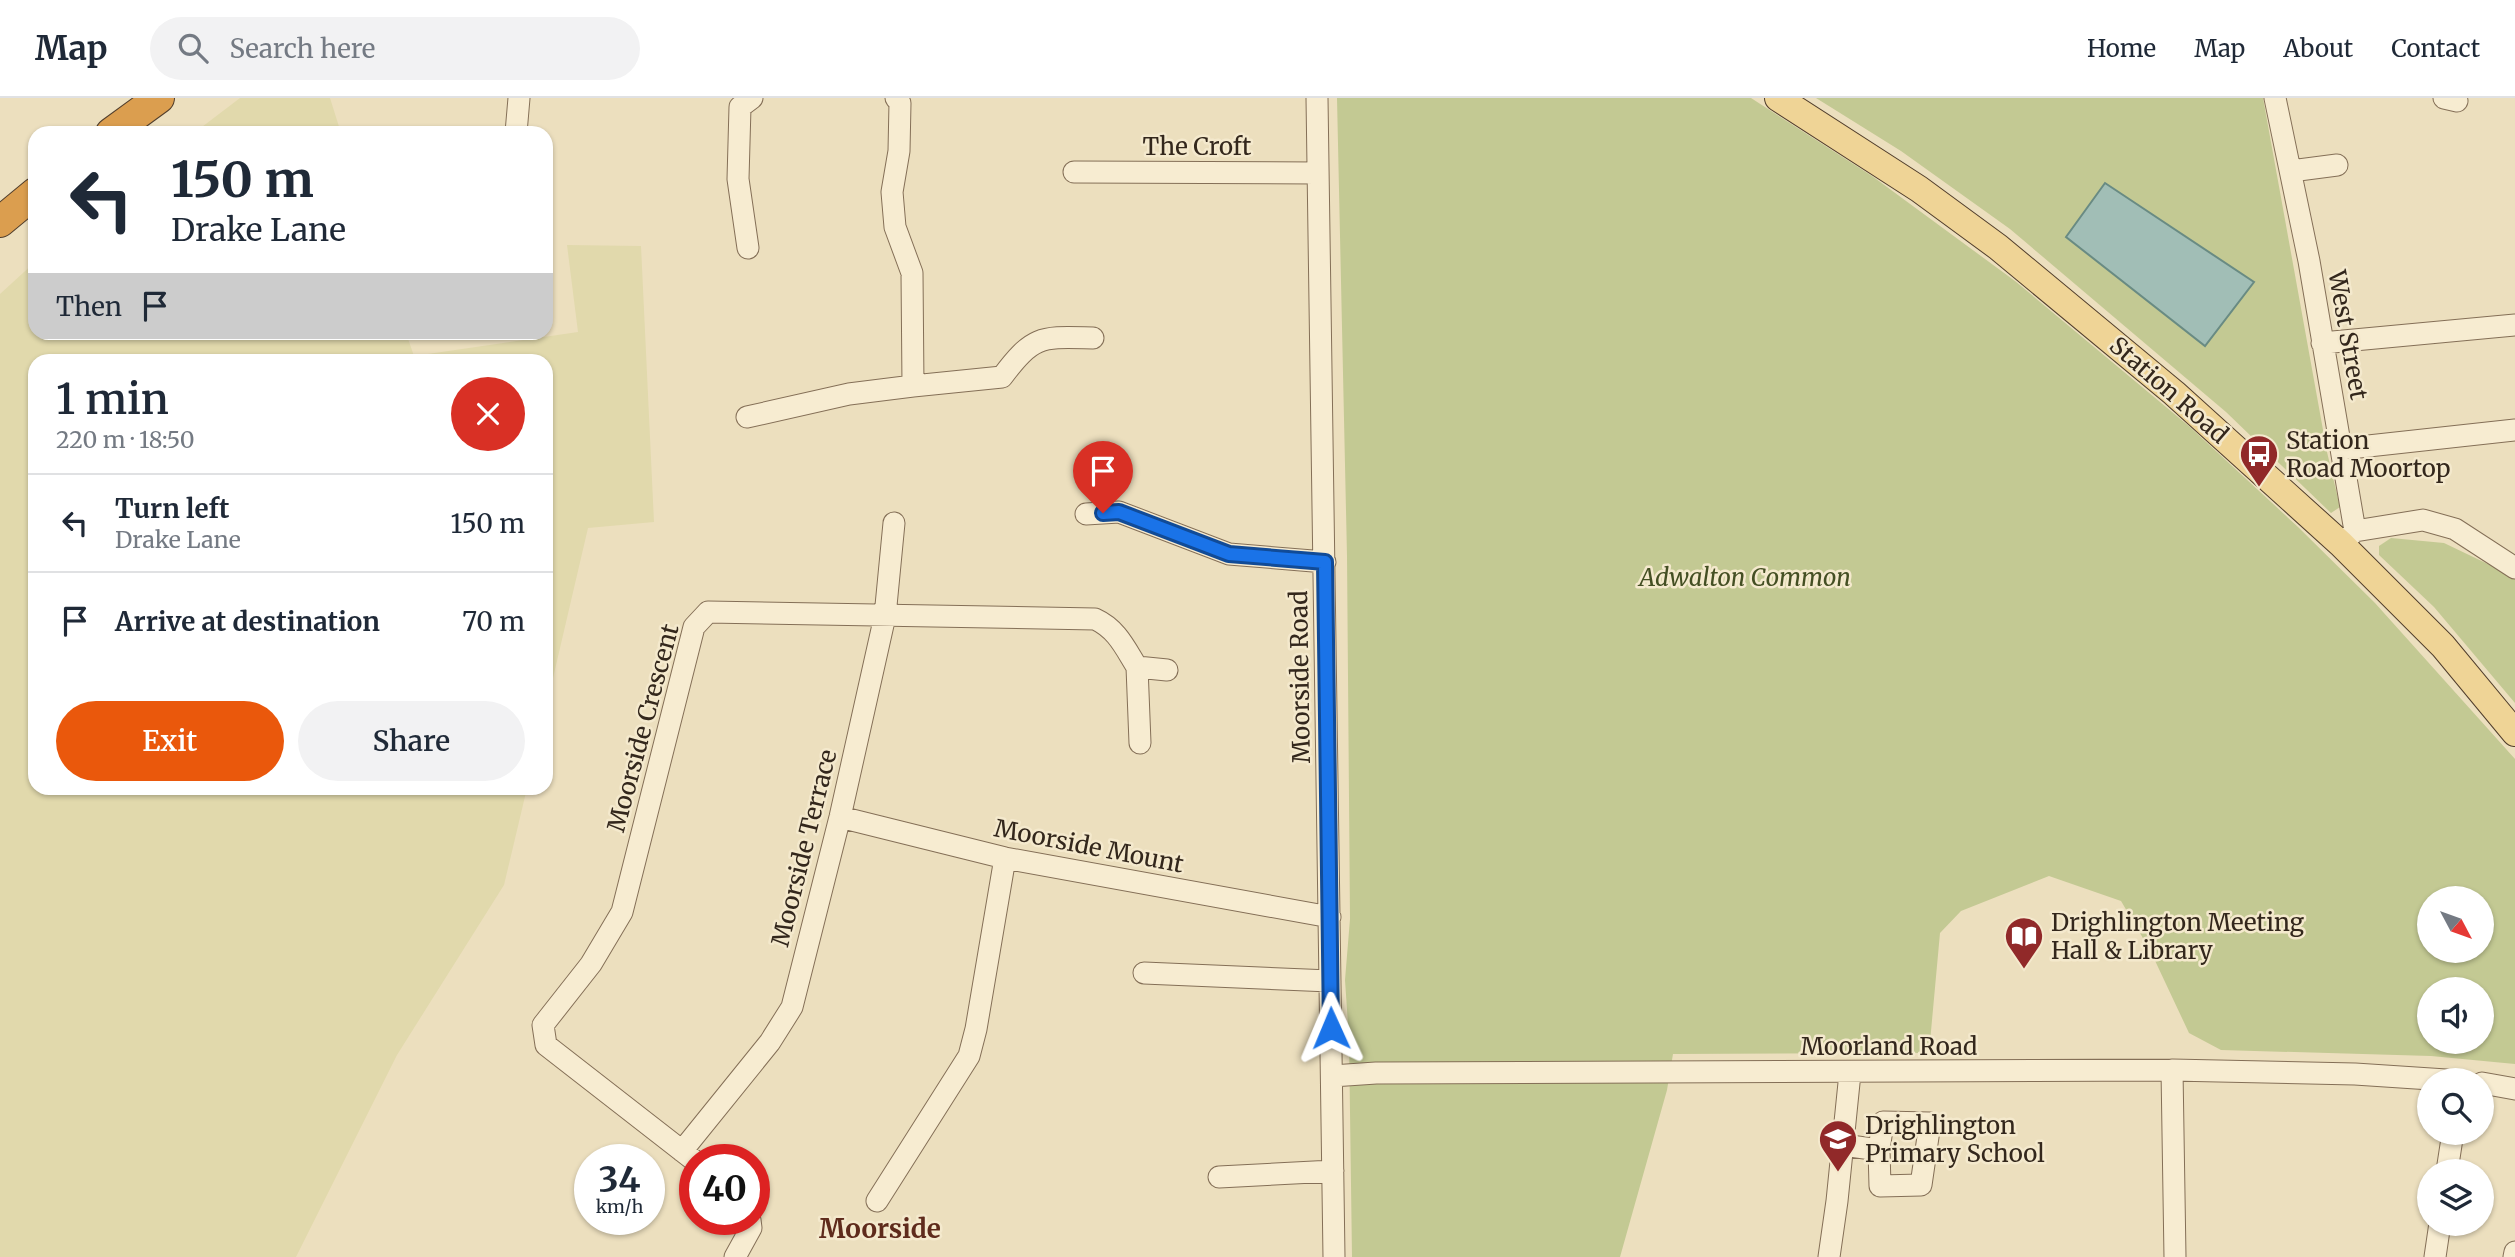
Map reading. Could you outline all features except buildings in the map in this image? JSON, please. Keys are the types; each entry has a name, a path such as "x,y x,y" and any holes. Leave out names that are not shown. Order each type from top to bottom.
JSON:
{"highway":[{"path":"121,126 159,98"},
{"path":"0,222 28,199"}],"main road":[{"name":"Station Road","path":"1778,98 1919,189 1998,247 2348,537 2515,733"}],"street":[{"path":"517,126 519,98"},
{"path":"897,98 900,103 899,151 892,192 895,227 912,273 912,386"},
{"name":"Moorside Road","path":"1317,98 1334,1257"},
{"name":"West Street","path":"2275,98 2309,261 2341,449 2348,537"},
{"path":"741,101 738,179 748,248"},
{"path":"2291,172 2337,165"},
{"name":"The Croft","path":"1074,172 1318,173"},
{"path":"2322,343 2515,325"},
{"path":"747,417 849,394 1002,377 1020,354 1048,337 1093,338"},
{"path":"2341,449 2515,430"},
{"path":"1086,514 1119,512 1229,554 1325,562"},
{"path":"2348,537 2423,520 2455,529 2515,568"},
{"name":"Moorside Terrace","path":"698,1144 793,1007 840,817 885,616 894,523"},
{"name":"Moorside Crescent","path":"679,1148 546,1045 543,1025 591,964 622,912 694,627 708,612 1096,619 1119,636 1137,667"},
{"path":"1140,743 1137,667 1167,670"},
{"name":"Moorside Mount","path":"840,817 1005,858 1330,917"},
{"path":"877,1201 970,1056 1005,858"},
{"path":"1144,973 1330,981"},
{"path":"2172,1070 2175,1257"},
{"name":"Moorland Road","path":"1332,1076 1432,1073 2172,1070 2417,1078"},
{"path":"1829,1257 1850,1073"},
{"path":"2494,1085 2515,1089"},
{"path":"1843,1145 1879,1150"},
{"path":"1219,1177 1333,1171"},
{"path":"735,1257 745,1235"},
{"path":"2435,1257 2438,1236"},
{"path":"2514,1257 2515,1252"}],"shaded area":[{"path":"240,98 330,98 339,126 203,126"},
{"path":"567,245 641,246 654,522 588,528 553,678 553,354 428,354 523,340 553,340 553,336 578,332"},
{"path":"28,268 28,340 408,340 413,354 28,354 28,795 525,795 504,885 397,1055 296,1257 0,1257 0,294"}],"green space":[{"name":"Adwalton Common","path":"1337,98 1751,98 1872,176 2015,281 2190,427 2375,603 2515,759 2515,1064 2431,1056 2221,1050 2189,1033 2150,950 2121,901 2049,876 1961,911 1940,933 1929,1053 1673,1054 1667,1090 1620,1257 1352,1257 1349,1039 1345,980 1350,919 1347,556"},
{"path":"1816,98 2263,98 2327,452 2340,507 2331,513 2226,412 2010,229 1901,151"},
{"path":"2391,538 2444,543 2515,577 2515,703 2434,607 2379,555 2379,546"}],"water":[{"path":"2105,183 2254,282 2205,346 2066,237"}],"place":[{"name":"Station Road Moortop","path":"2259,488"},
{"name":"Drighlington Meeting Hall & Library","path":"2024,970"},
{"name":"Drighlington Primary School","path":"1838,1173"}],"district":[{"name":"Moorside","path":"880,1228"}],"route":[{"path":"1103,513 1119,512 1229,554 1325,562 1331,1028"}]}
